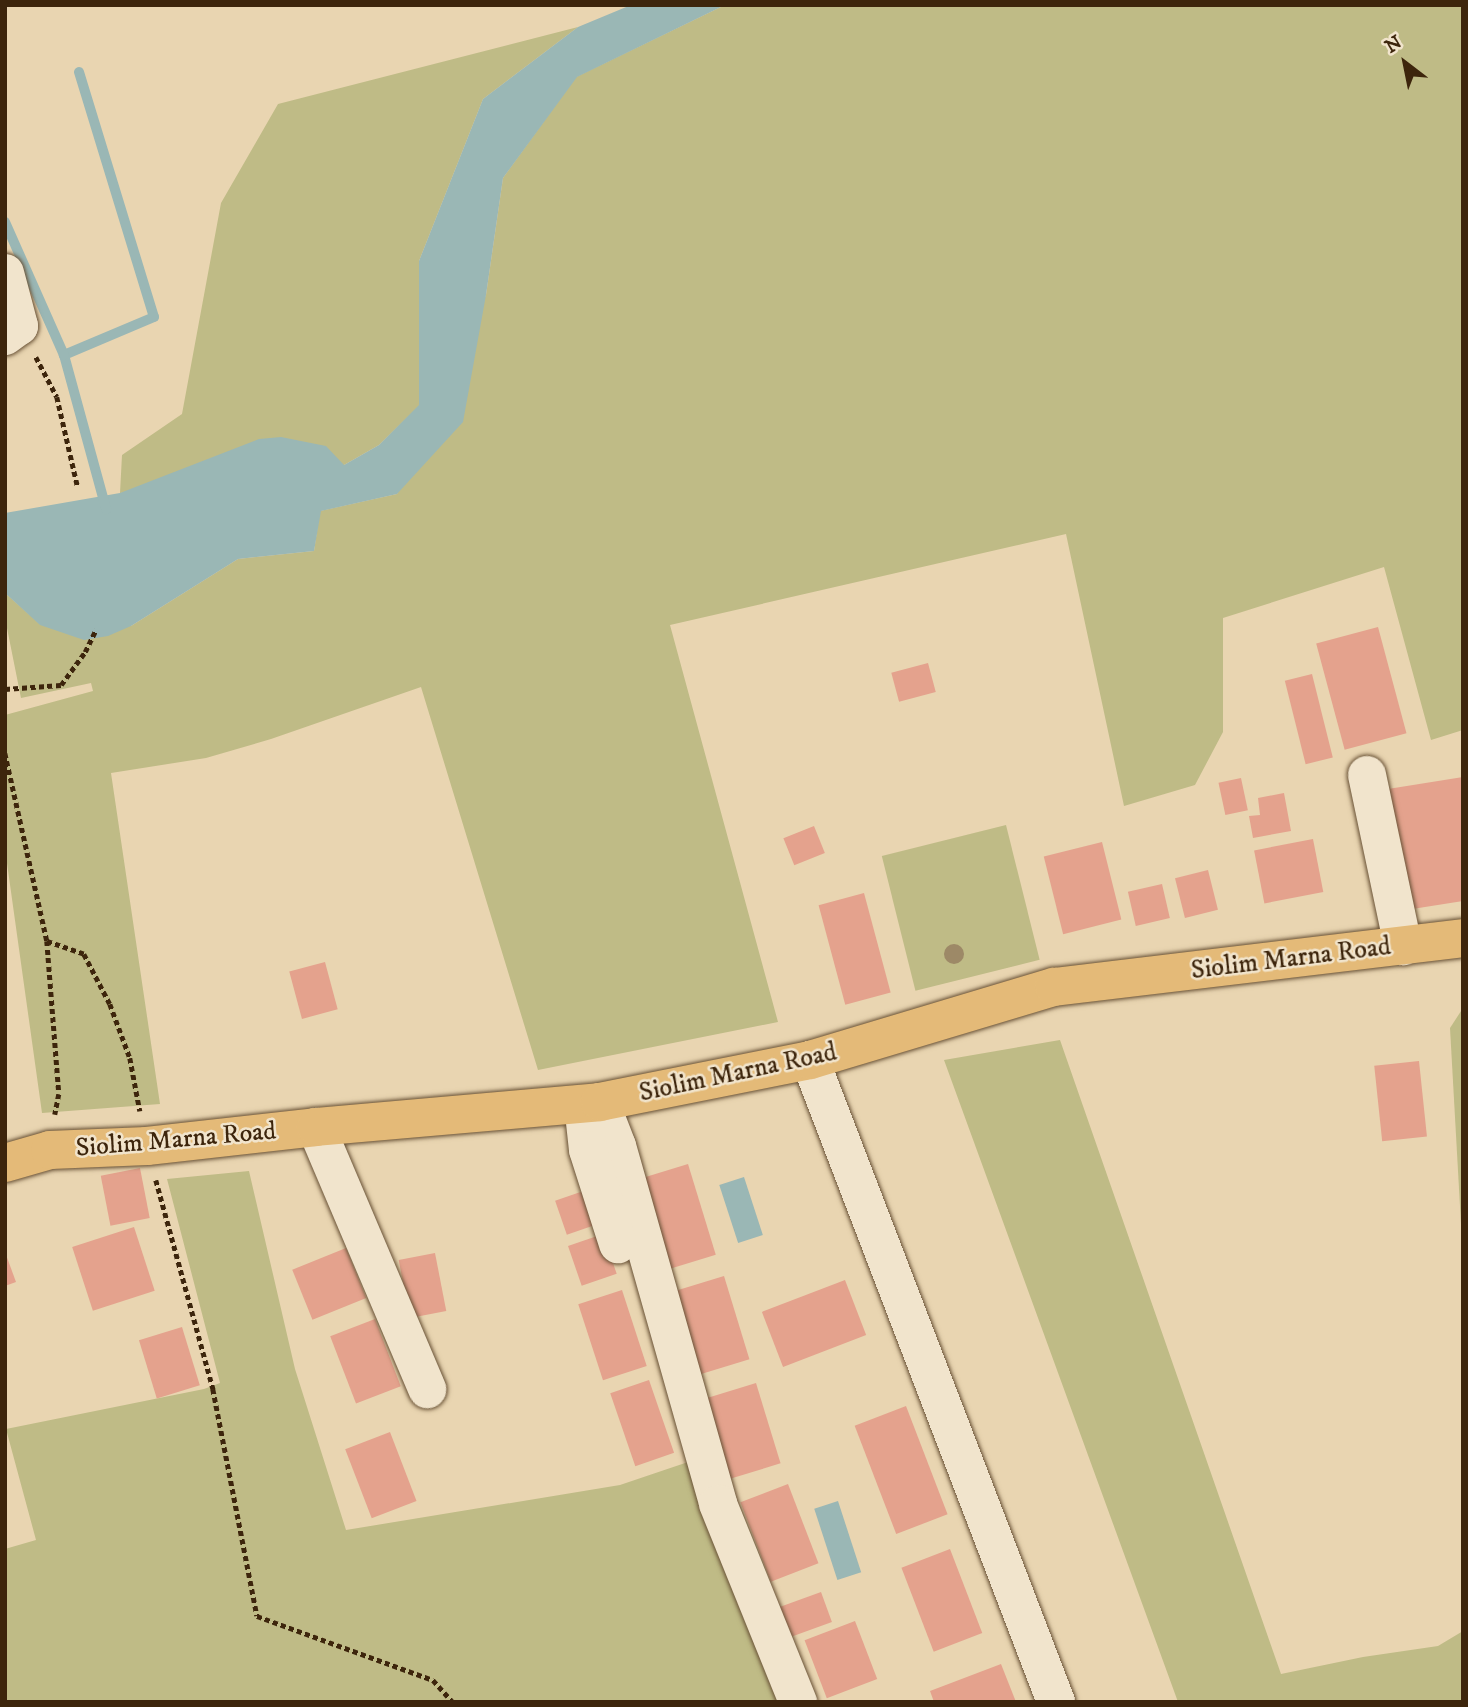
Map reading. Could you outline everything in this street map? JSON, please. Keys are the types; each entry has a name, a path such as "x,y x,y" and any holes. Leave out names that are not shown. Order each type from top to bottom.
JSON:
{"main road":[{"name":"Siolim Marna Road","path":"5,1163 50,1150 147,1146 316,1127 592,1103 810,1060 1054,987 1463,938"}],"street":[{"path":"5,273 12,331"},
{"path":"1367,775 1403,946"},
{"path":"810,1060 1056,1702"},
{"path":"592,1103 588,1150 683,1453"},
{"path":"592,1103 617,1146 718,1504 798,1702"},
{"path":"316,1127 427,1389"}],"path":[{"path":"12,331 57,397 78,488"},
{"path":"5,689 61,685 85,652 96,629"},
{"path":"5,753 47,941 59,1094 50,1150"},
{"path":"47,941 84,954 110,1004 130,1058 147,1146 213,1389 257,1616 433,1680 453,1702"}],"shaded area":[{"path":"725,5 1463,5 1463,730 1431,740 1384,567 1223,618 1223,732 1195,785 1124,806 1066,534 670,625 778,1022 538,1070 421,687 271,739 206,758 111,773 160,1104 42,1113 5,849 5,715 93,691 91,683 21,698 5,618 5,593 41,625 131,626 238,559 314,551 320,511 397,494 486,295 503,178 576,77"},
{"path":"578,27 483,99 419,261 419,406 379,445 344,465 120,493 122,455 182,414 221,203 278,104"},
{"path":"1006,825 1040,960 915,991 882,856"},
{"path":"1463,1008 1463,1260 1450,1028"},
{"path":"1060,1040 1281,1674 1363,1657 1438,1646 1463,1631 1463,1702 1178,1702 944,1060"},
{"path":"249,1171 295,1369 346,1530 620,1485 694,1460 785,1702 5,1702 5,1549 36,1540 6,1429 204,1389 220,1383 167,1179"}],"water":[{"path":"631,5 725,5 577,77 503,178 486,295 463,422 397,494 321,511 314,551 238,559 131,626 108,636 84,640 40,625 5,593 5,513 120,493 259,439 281,437 326,446 344,465 379,445 419,405 419,261 483,99 578,27"},
{"path":"744,1177 763,1235 738,1243 719,1185"},
{"path":"838,1501 861,1572 837,1580 814,1509"}],"building":[{"path":"1378,627 1406,733 1345,750 1316,644"},
{"path":"928,663 936,692 899,702 891,673"},
{"path":"1312,674 1333,757 1306,764 1285,681"},
{"path":"1463,777 1463,901 1406,910 1388,789"},
{"path":"1241,778 1248,810 1225,815 1219,783"},
{"path":"1284,793 1291,831 1253,838 1249,816 1260,815 1258,798"},
{"path":"814,826 825,853 794,865 783,838"},
{"path":"1313,839 1323,892 1264,903 1254,850"},
{"path":"1102,842 1121,920 1063,934 1044,857"},
{"path":"1208,870 1218,910 1185,918 1175,878"},
{"path":"1162,884 1170,918 1136,926 1128,892"},
{"path":"864,893 891,992 845,1005 819,905"},
{"path":"325,962 338,1009 302,1019 289,972"},
{"path":"1419,1061 1427,1137 1382,1141 1374,1066"},
{"path":"688,1164 716,1255 660,1272 633,1181"},
{"path":"140,1168 150,1218 110,1226 101,1176"},
{"path":"592,1188 604,1222 567,1235 555,1201"},
{"path":"134,1227 155,1291 93,1311 72,1247"},
{"path":"603,1234 617,1274 582,1286 568,1246"},
{"path":"346,1248 366,1298 312,1320 292,1270"},
{"path":"5,1252 16,1282 5,1286"},
{"path":"435,1253 446,1311 410,1318 399,1260"},
{"path":"724,1276 749,1359 693,1376 668,1293"},
{"path":"845,1280 866,1335 783,1367 762,1312"},
{"path":"622,1290 647,1366 603,1380 578,1304"},
{"path":"375,1319 401,1386 356,1403 330,1336"},
{"path":"182,1327 200,1385 157,1398 139,1340"},
{"path":"649,1380 674,1453 635,1466 610,1393"},
{"path":"756,1383 781,1463 726,1480 701,1400"},
{"path":"906,1406 948,1514 896,1534 855,1426"},
{"path":"390,1432 417,1501 372,1518 345,1449"},
{"path":"788,1484 818,1563 771,1582 740,1502"},
{"path":"950,1549 982,1633 934,1652 901,1568"},
{"path":"821,1592 832,1622 791,1637 780,1607"},
{"path":"855,1621 877,1679 827,1698 805,1640"},
{"path":"1001,1664 1016,1702 934,1702 930,1691"}],"waterway":[{"path":"79,72 154,317 64,355 106,509"},
{"path":"5,222 64,355"}]}
